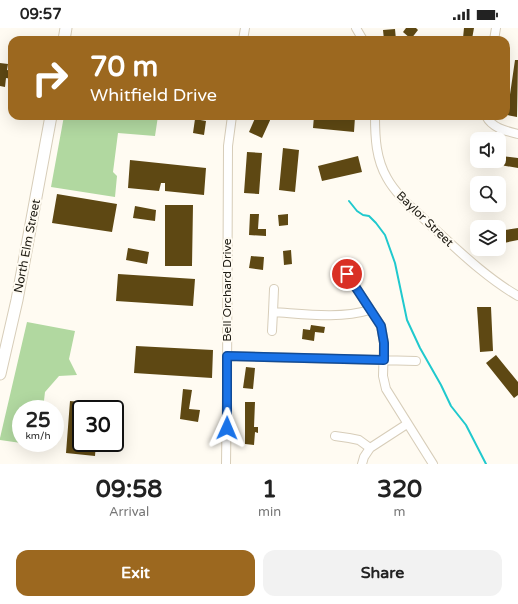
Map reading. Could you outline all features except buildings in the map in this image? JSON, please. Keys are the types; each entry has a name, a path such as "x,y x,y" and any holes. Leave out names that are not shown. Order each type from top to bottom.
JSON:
{"main road":[{"name":"North Elm Street","path":"0,374 17,300 50,120"}],"street":[{"name":"Bell Orchard Drive","path":"226,464 228,146 231,120"},
{"name":"Baylor Street","path":"375,120 375,136 378,156 382,168 392,186 407,203 479,269 504,288 518,296"},
{"path":"488,120 500,128 518,134"},
{"path":"347,274 381,326 384,343 383,376 386,389 433,464"},
{"path":"272,331 274,289"},
{"path":"273,312 348,315 370,310"},
{"path":"227,356 416,361"},
{"path":"362,464 364,457 370,448 408,424"},
{"path":"334,436 359,440 370,448"}],"green space":[{"path":"63,120 157,120 155,136 118,133 113,172 117,176 115,197 51,187"},
{"path":"27,322 75,331 69,359 77,375 59,376 45,392 44,400 12,400 12,442 0,440"}],"waterway":[{"path":"349,201 357,211 363,215 369,216 385,235 395,263 407,320 451,406 466,425 486,464"}],"route":[{"path":"227,428 227,356 384,360 384,343 381,326 347,274"}]}
